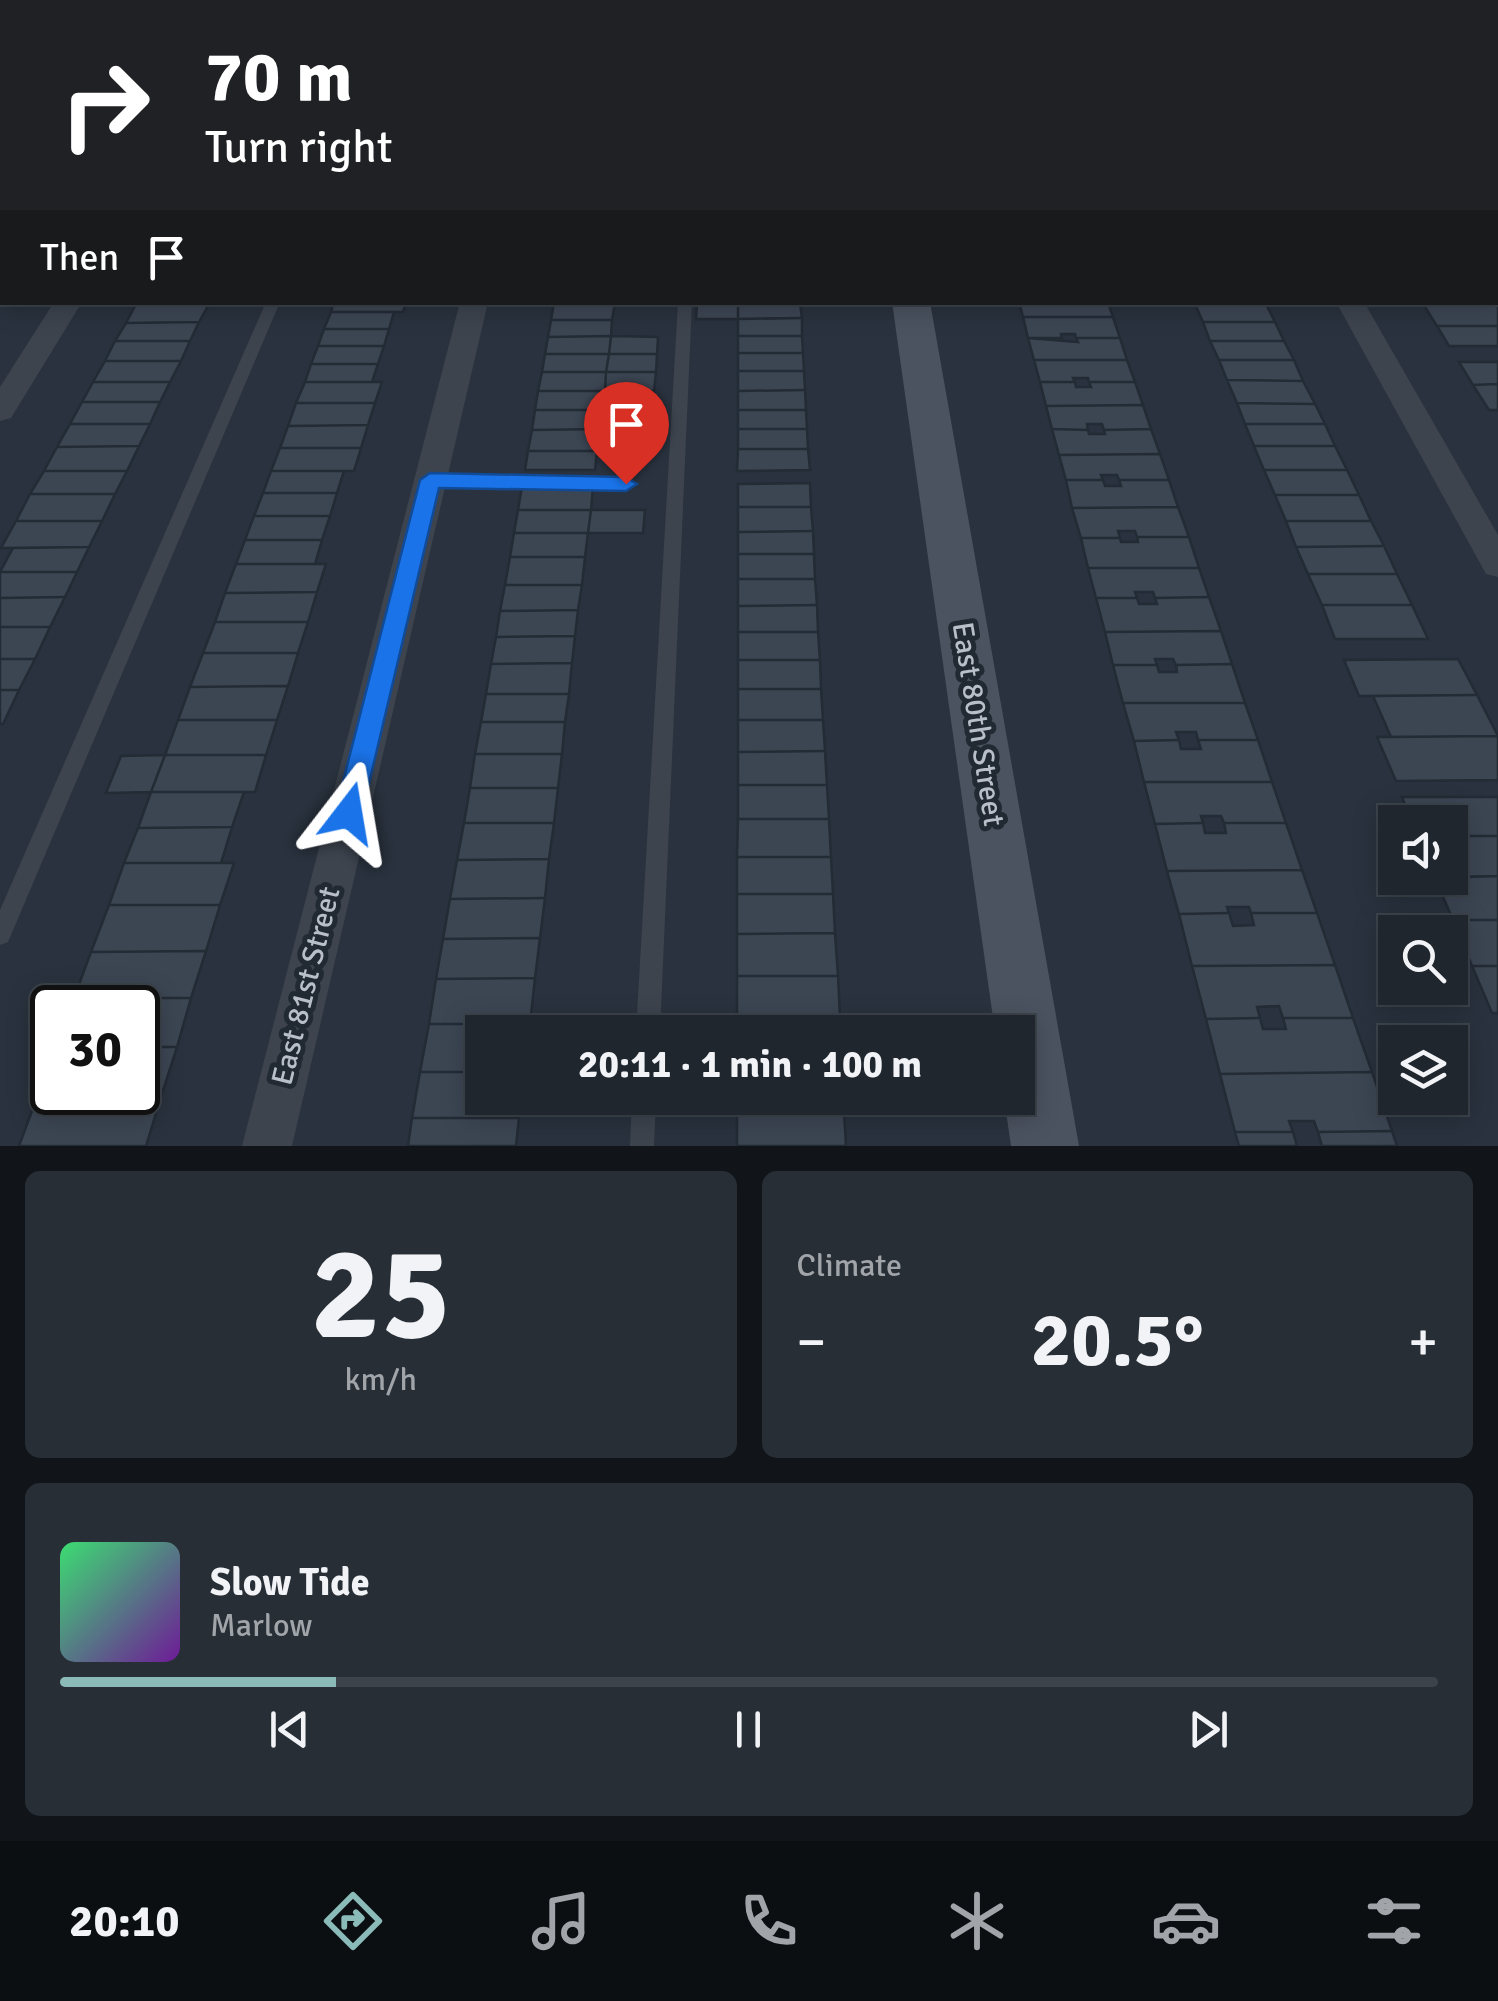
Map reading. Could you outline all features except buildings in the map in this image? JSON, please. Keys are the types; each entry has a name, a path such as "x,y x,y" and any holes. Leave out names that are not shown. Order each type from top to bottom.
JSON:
{"street":[{"path":"0,411 66,305"},
{"name":"East 81st Street","path":"267,1146 473,305"},
{"name":"East 80th Street","path":"911,305 1045,1146"},
{"path":"1352,305 1498,565"}],"lane":[{"path":"0,935 272,305"},
{"path":"649,1015 684,305"},
{"path":"430,480 626,484"},
{"path":"642,1146 643,1115"}],"route":[{"path":"349,813 430,480 626,484"}]}
